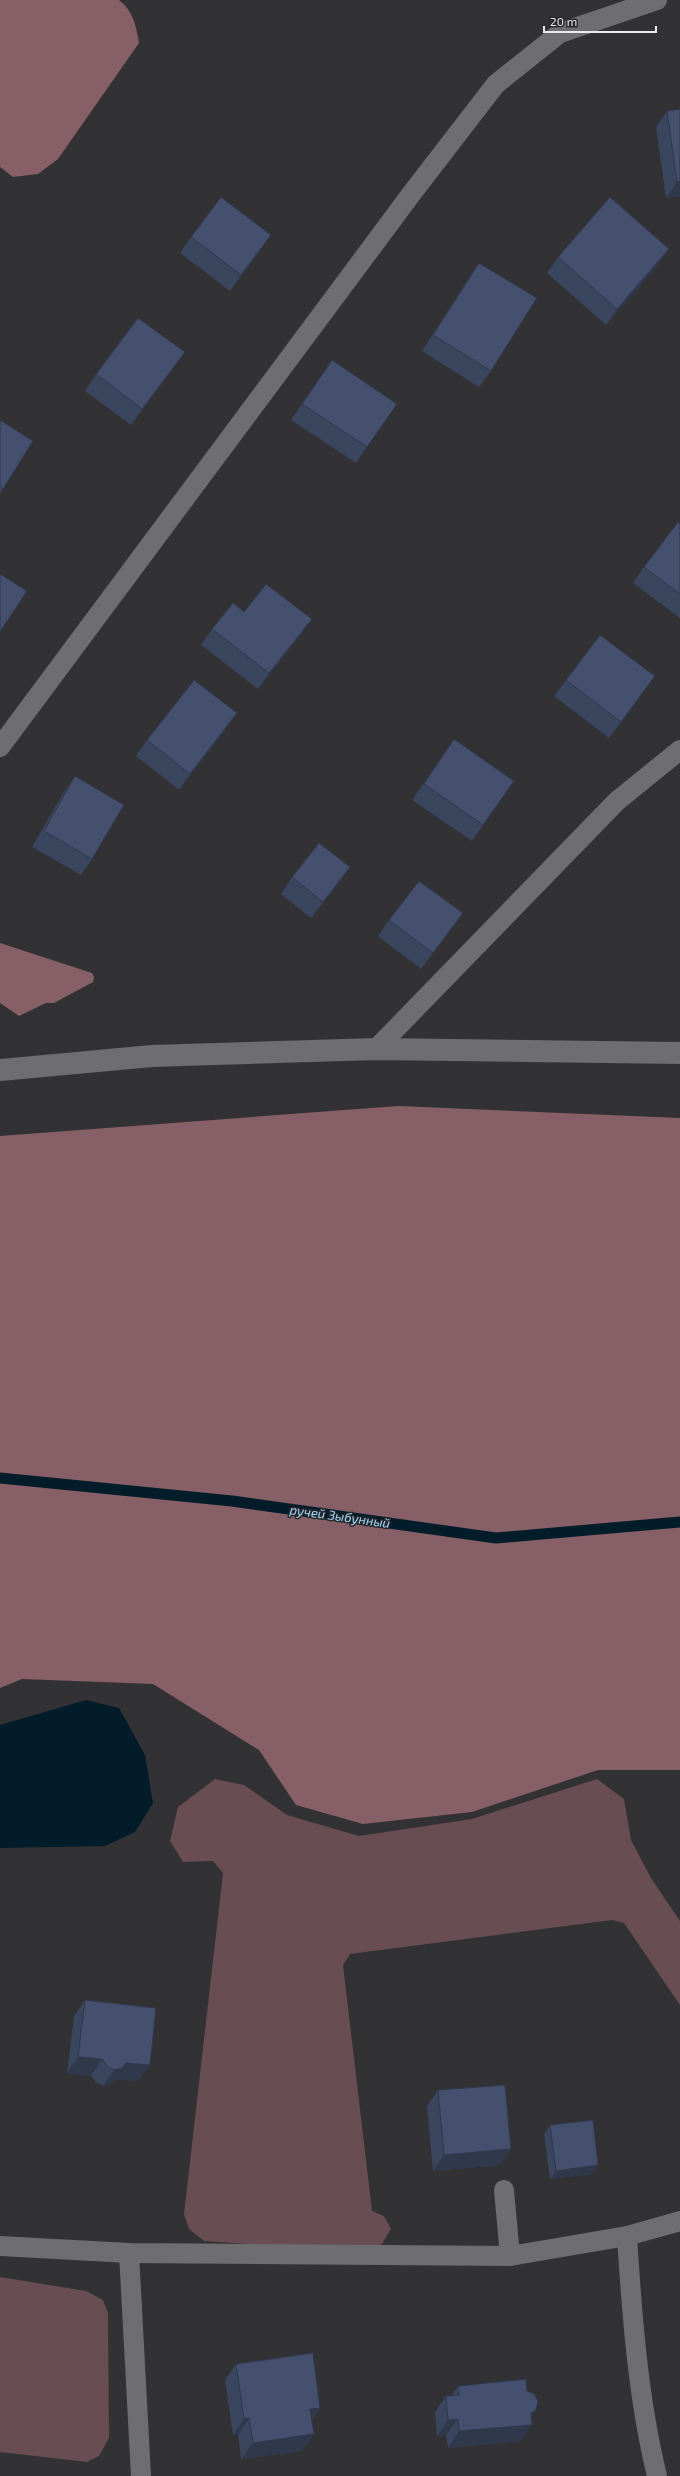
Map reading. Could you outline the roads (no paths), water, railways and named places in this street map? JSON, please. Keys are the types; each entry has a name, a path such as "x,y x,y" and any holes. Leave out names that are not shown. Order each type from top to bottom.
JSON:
{"street":[{"path":"0,1070 152,1056 376,1049 680,1053"}],"lane":[{"path":"0,747 407,199 496,84 560,33 657,0"},
{"path":"376,1049 617,801 680,750"},
{"path":"504,2190 510,2256"},
{"path":"0,2246 129,2253 510,2256 627,2236 680,2220"},
{"path":"627,2236 631,2299 647,2434 657,2476"},
{"path":"129,2253 141,2476"}],"water":[{"path":"86,1700 119,1708 145,1755 153,1803 135,1832 105,1846 0,1848 0,1725"}],"waterway":[{"name":"ручей Зыбунный","path":"0,1478 232,1501 496,1538 680,1522"}]}
